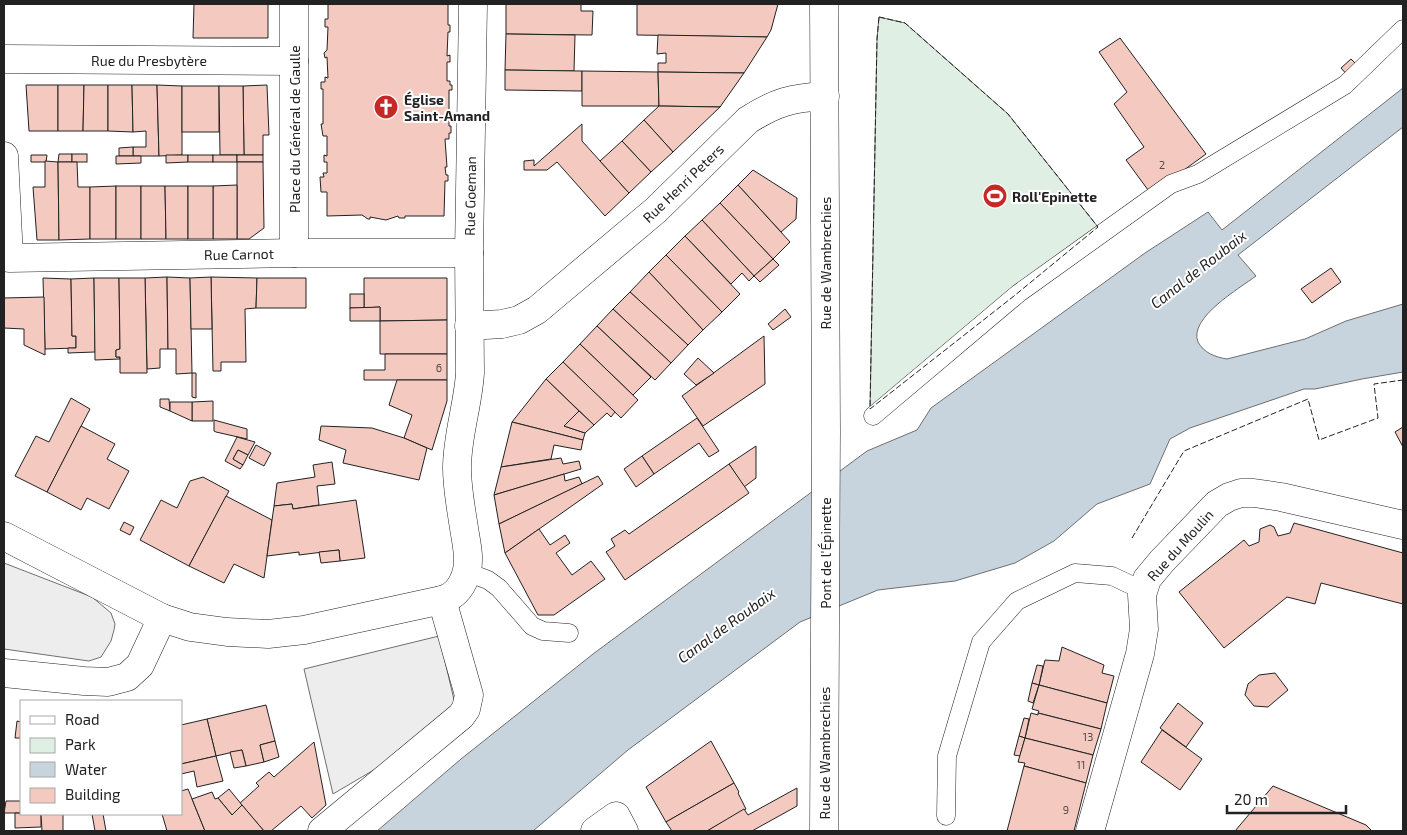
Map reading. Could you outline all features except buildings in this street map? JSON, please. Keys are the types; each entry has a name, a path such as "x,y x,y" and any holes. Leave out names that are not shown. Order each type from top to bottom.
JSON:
{"street":[{"name":"Place du Général de Gaulle","path":"294,4 294,254"},
{"name":"Rue Goeman","path":"467,572 469,556 458,495 457,466 469,388 473,4"},
{"path":"824,4 825,96"},
{"name":"Rue du Presbytère","path":"4,59 294,61"},
{"name":"Rue Henri Peters","path":"469,326 502,324 519,320 537,310 656,210 748,120 780,102 798,98 825,96"},
{"name":"Rue de Wambrechies","path":"825,96 826,431"},
{"name":"Rue Carnot","path":"4,156 8,258 469,253"},
{"name":"Pont de l'Épinette","path":"825,675 826,431"},
{"name":"Rue du Moulin","path":"1090,831 1140,654 1144,629 1142,594 1147,579 1217,504 1241,493 1254,492 1403,525"},
{"path":"4,536 162,618 190,627 227,632 268,634 304,630 442,600 455,594 467,572"},
{"path":"322,831 461,716 466,708 469,695 442,600"},
{"path":"4,673 92,682 108,682 127,677 140,666 162,618"},
{"name":"Rue de Wambrechies","path":"824,831 825,675"},
{"path":"595,831 616,816 624,831"}],"lane":[{"path":"873,416 1019,293 1171,184 1198,174 1345,85 1403,29"},
{"path":"467,572 488,580 499,588 532,626 543,631 569,633"},
{"path":"946,816 947,756 981,642 1017,601 1075,573 1112,576 1144,591"}],"green space":[{"path":"879,17 905,23 1008,114 1098,227 870,409 877,39"}],"shaded area":[{"path":"4,563 92,597 111,613 115,624 114,630 111,641 101,657 89,661 4,649"},
{"path":"439,636 455,704 389,761 333,794 304,669"}],"water":[{"name":"Canal de Roubaix","path":"1403,88 1403,127 1238,255 1256,276 1217,304 1201,323 1197,333 1198,342 1203,349 1214,356 1227,359 1305,339 1346,321 1403,304 1403,372 1315,389 1304,389 1190,428 1170,439 1150,484 1097,504 1054,541 1015,563 955,581 878,590 800,622 628,750 533,831 377,831 461,759 593,654 867,451 917,430 931,408 1145,253 1208,212 1222,230"}],"fence":[{"path":"879,17 905,23 1008,114 1098,227 1014,296 870,409 879,17"},
{"path":"1132,538 1184,451 1308,399 1319,440 1378,418 1374,384 1403,380"}],"place":[{"name":"Église Saint-Amand","path":"386,107"},
{"name":"Roll'Epinette","path":"995,196"}]}
